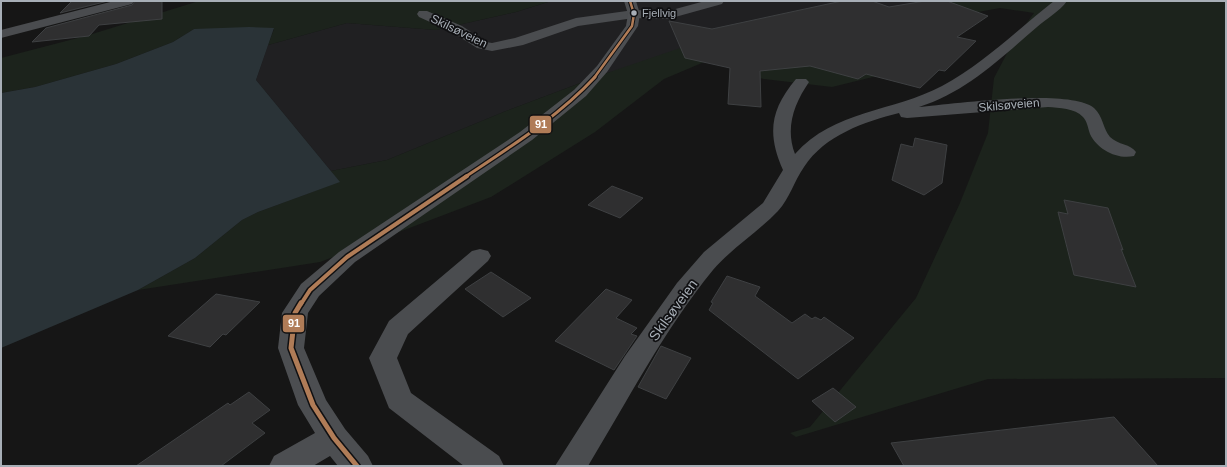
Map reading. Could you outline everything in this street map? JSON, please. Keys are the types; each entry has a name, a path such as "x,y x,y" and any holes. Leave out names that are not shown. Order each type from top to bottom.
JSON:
{"main road":[{"path":"357,466 334,438 312,405 291,348 295,313 310,290 347,257 526,136 580,93 602,69 628,35 632,26 632,7"},
{"path":"285,466 334,438"}],"street":[{"path":"2,33 128,1"},
{"name":"Skilsøveien","path":"423,14 457,29 482,45 492,47 518,42 576,22 632,7 668,15 718,1"},
{"name":"Skilsøveien","path":"571,466 664,318 706,264 740,231 771,207 785,187 792,170 801,157 843,124 929,98 955,85 1004,51 1040,17 1061,1"},
{"path":"792,170 781,137 788,102 793,91 801,82"},
{"name":"Skilsøveien","path":"870,116 1048,102 1063,104 1086,110 1096,123 1101,138 1111,147 1127,152"},
{"path":"480,256 398,328 383,358 398,400 488,466"}],"shaded area":[{"path":"199,1 551,1 516,12 436,30 347,23 268,45 274,29 194,29 173,42 116,64 35,87 1,93 1,58 89,35"},
{"path":"551,1 922,1 607,73 506,111 387,160 331,171 256,80 268,45 347,23 436,30 516,12"},
{"path":"922,1 1226,1 1226,378 988,379 796,437 790,433 810,427 916,298 960,203 988,133 994,78 1014,40 1034,13 1000,8 928,21 881,75 832,87 740,76 716,57 664,79 595,132 491,197 320,262 138,290 195,258 242,220 258,212 339,182 331,171 387,160 506,111 607,73 692,44 871,13"},
{"path":"249,27 274,28 256,80 340,182 258,212 242,220 195,258 138,290 1,348 1,93 35,87 116,64 173,42 194,29"}],"building":[{"path":"72,1 108,1 60,13"},
{"path":"135,1 162,1 162,19 99,25 89,36 32,42 46,28 132,5"},
{"path":"842,1 872,1 889,7 925,1 947,1 988,16 957,37 976,41 945,71 939,70 920,88 866,74 858,79 810,66 760,71 761,107 728,104 730,68 685,58 669,21 712,29"},
{"path":"915,138 947,145 942,183 924,195 892,180 901,144 913,147"},
{"path":"612,186 643,198 620,218 588,205"},
{"path":"1064,200 1108,208 1123,250 1121,249 1136,287 1074,275 1058,212 1068,214"},
{"path":"491,272 531,298 503,317 465,289"},
{"path":"727,276 760,287 755,296 792,323 805,314 812,319 815,317 821,320 824,317 854,338 798,379 709,310 713,303 711,302"},
{"path":"606,289 632,300 616,318 637,328 631,334 637,336 614,370 555,341"},
{"path":"216,294 260,302 226,335 223,334 210,347 168,336"},
{"path":"661,346 691,358 666,399 638,387"},
{"path":"833,388 856,407 835,422 812,401"},
{"path":"249,392 270,410 252,423 265,433 221,466 136,466 228,403 230,405"},
{"path":"1114,417 1158,466 904,466 891,443"}],"transit line":[{"name":"91","path":"357,466 334,438 313,405 291,348 295,313 310,290 347,257 526,136 580,93 602,69 632,26 634,14 630,1"}],"place":[{"name":"Fjellvig","path":"634,13"}]}
